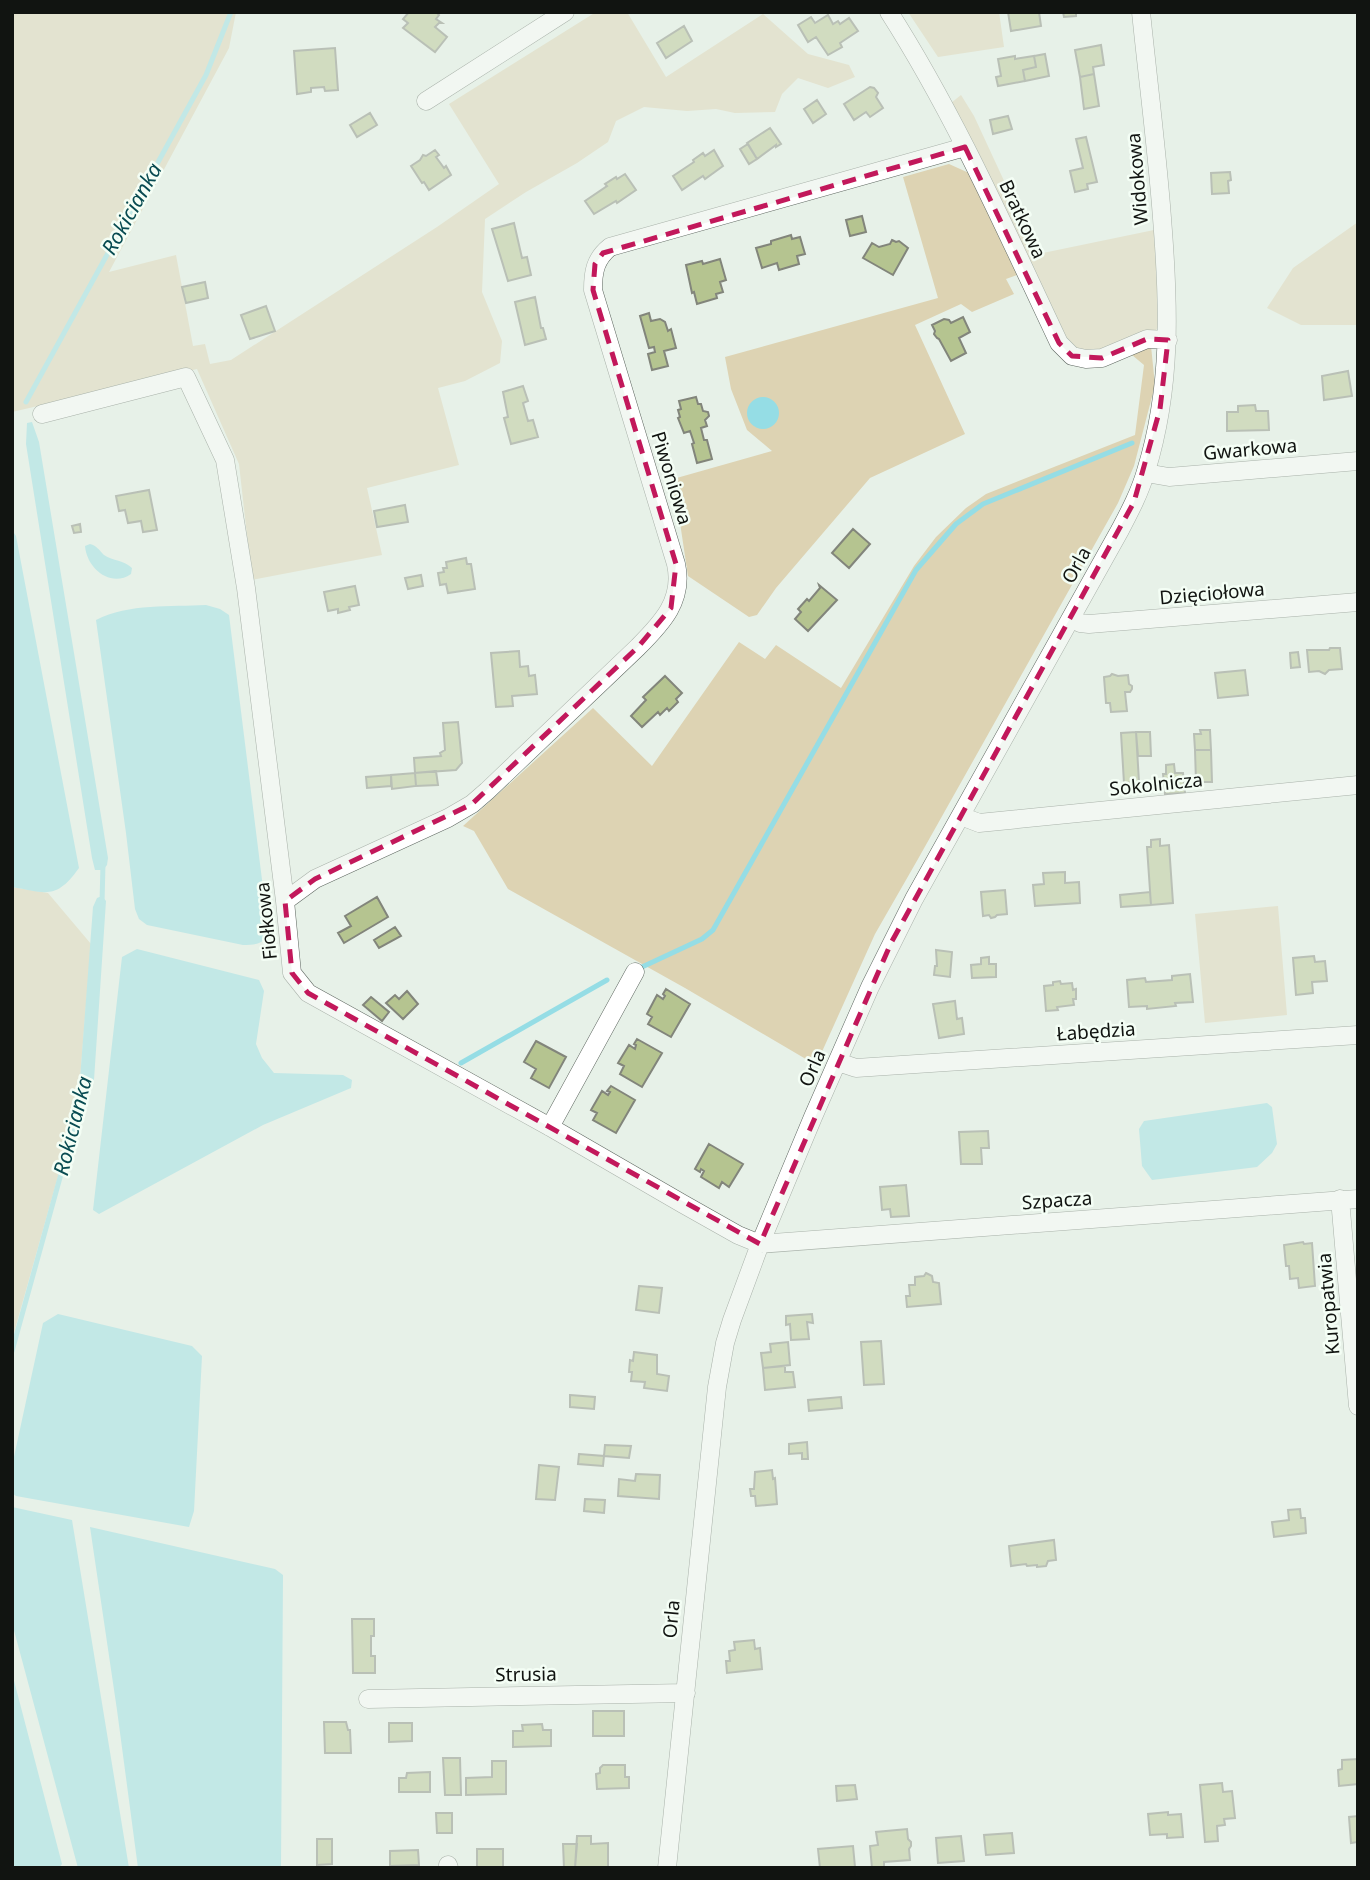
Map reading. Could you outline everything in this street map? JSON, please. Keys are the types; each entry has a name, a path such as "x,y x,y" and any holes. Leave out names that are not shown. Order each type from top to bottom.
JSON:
{"street":[{"path":"426,101 565,12"},
{"name":"Bratkowa","path":"890,12 916,54 965,147 1059,343 1072,356 1086,359 1102,358 1147,339 1168,341"},
{"name":"Widokowa","path":"1141,12 1159,180 1168,297 1168,341"},
{"name":"Piwoniowa","path":"285,901 315,879 448,818 471,804 659,627 676,598 676,564 593,290 595,264 603,253 610,247 965,147"},
{"name":"Orla","path":"667,1868 717,1387 732,1320 760,1244 891,943 1134,502 1146,473 1160,409 1168,341"},
{"name":"Fiołkowa","path":"42,414 186,377 225,460 246,588 292,973 307,993 550,1127 738,1235 760,1244"},
{"name":"Gwarkowa","path":"1146,473 1170,477 1358,461"},
{"name":"Dzięciołowa","path":"1071,618 1089,624 1358,602"},
{"name":"Sokolnicza","path":"961,816 979,823 1358,785"},
{"path":"550,1127 635,972"},
{"name":"Łabędzia","path":"838,1062 856,1068 1358,1035"},
{"name":"Szpacza","path":"760,1244 1349,1199"},
{"name":"Kuropatwia","path":"1349,1199 1358,1406"},
{"name":"Strusia","path":"368,1699 685,1692"}],"highlighted area":[{"path":"965,147 1059,343 1072,356 1102,358 1147,339 1168,340 1160,409 1134,502 891,943 760,1244 308,993 292,973 285,901 315,879 472,804 638,647 671,608 676,564 593,290 595,264 603,253"}],"shaded area":[{"path":"12,12 236,12 229,48 109,272 176,255 193,346 205,344 210,364 231,360 499,184 449,104 596,12 627,12 666,77 763,14 808,54 849,65 855,77 828,88 798,78 782,94 775,112 735,113 716,109 687,111 644,107 616,121 608,142 485,219 482,292 502,341 500,363 465,381 438,388 459,465 367,488 382,555 252,580 239,464 197,369 12,412"},
{"path":"908,12 999,12 1004,47 938,57"},
{"path":"961,95 974,116 1038,254 1154,230 1160,324 1156,330 1135,334 1095,353 1070,347 1028,256 951,103"},
{"path":"949,164 969,173 1017,275 1006,279 1014,294 972,312 961,304 915,325 965,434 870,478 776,588 757,615 749,617 688,576 679,516 666,481 772,451 747,430 731,389 725,357 938,298 903,177"},
{"path":"1358,222 1358,325 1301,325 1267,308 1293,268"},
{"path":"1151,346 1155,385 1134,466 1118,503 875,934 816,1065 508,889 474,831 463,826 593,708 652,766 739,642 765,659 776,645 841,688 914,566 936,537 966,508 986,494 1135,435 1144,365 1132,355"},
{"path":"12,887 48,893 91,944 80,1079 82,1091 12,1340"},
{"path":"1278,906 1287,1015 1205,1023 1195,914"}],"water":[{"path":"763,397 774,402 779,413 774,424 763,429 752,424 747,413 752,402"},
{"path":"32,422 39,442 108,858 103,870 95,870 92,858 26,444 27,423"},
{"path":"12,530 16,536 79,868 64,885 50,892 12,887"},
{"path":"90,544 107,557 129,565 132,568 131,574 116,579 101,574 90,562 87,554 85,546"},
{"path":"206,605 229,615 268,928 264,940 253,944 243,945 147,925 139,919 135,909 96,620 136,608"},
{"path":"102,896 106,901 94,1080 91,1086 82,1084 80,1079 93,907 97,898"},
{"path":"137,949 259,980 264,991 256,1044 262,1058 274,1073 343,1075 352,1080 351,1088 263,1125 99,1214 93,1210 122,957"},
{"path":"1267,1103 1272,1107 1277,1144 1272,1153 1257,1167 1152,1180 1142,1166 1139,1129 1144,1121"},
{"path":"58,1314 192,1346 202,1356 194,1511 189,1527 16,1496 12,1493 12,1466 43,1323"},
{"path":"12,1507 72,1520 129,1868 78,1868 12,1623"},
{"path":"90,1527 275,1569 283,1575 281,1868 138,1868"},
{"path":"12,1673 62,1864 59,1868 12,1868"}],"building":[{"path":"409,12 436,12 439,15 436,19 442,23 435,27 447,37 435,52 403,28 408,23 403,19"},
{"path":"1008,12 1039,12 1041,26 1011,31"},
{"path":"1063,12 1076,12 1076,16 1064,17"},
{"path":"828,15 833,24 838,21 840,24 849,18 858,31 840,43 842,47 828,55 816,37 808,42 798,25 811,17 815,23"},
{"path":"684,26 692,41 666,58 657,43"},
{"path":"1101,45 1104,65 1093,67 1094,74 1080,77 1075,50"},
{"path":"335,48 338,90 311,88 311,92 297,94 294,51"},
{"path":"1045,54 1049,76 1025,81 1023,70 1036,67 1034,56"},
{"path":"1015,56 1015,59 1034,56 1036,67 1023,70 1025,81 998,86 996,77 1001,76 998,59"},
{"path":"1094,74 1099,106 1084,109 1080,77"},
{"path":"870,87 878,93 876,97 883,108 870,117 866,112 854,120 844,104"},
{"path":"817,100 826,114 813,123 804,109"},
{"path":"370,113 377,125 357,137 350,125"},
{"path":"1008,116 1012,129 993,134 990,120"},
{"path":"770,128 781,144 757,159 747,143"},
{"path":"1086,137 1097,182 1087,184 1088,189 1075,192 1070,171 1083,168 1076,139"},
{"path":"748,144 757,159 749,164 740,149"},
{"path":"435,150 439,155 436,157 451,175 429,190 411,166 423,155"},
{"path":"714,150 723,166 705,179 703,176 682,190 673,176 703,153 705,156"},
{"path":"1230,172 1229,193 1212,194 1211,173"},
{"path":"625,174 636,190 594,214 585,201 607,186 605,184"},
{"path":"862,216 866,232 850,236 846,220"},
{"path":"514,223 522,258 527,257 531,275 508,281 492,229"},
{"path":"791,235 792,239 800,237 805,254 797,256 799,264 779,270 777,263 762,268 756,248"},
{"path":"892,240 899,241 908,248 893,275 863,258 872,243 879,247 890,244"},
{"path":"720,259 726,280 720,282 723,292 716,294 717,298 697,304 686,265"},
{"path":"205,282 208,298 186,303 182,287"},
{"path":"535,297 546,339 525,345 515,302"},
{"path":"266,306 275,331 250,339 241,315"},
{"path":"649,313 651,321 660,319 665,322 668,331 671,329 676,348 664,351 668,366 652,370 648,354 655,352 654,347 649,348 640,316"},
{"path":"963,317 970,332 959,338 966,353 951,361 934,334 932,325 944,319 951,323"},
{"path":"1348,371 1352,396 1324,400 1322,376"},
{"path":"523,386 528,401 523,403 528,421 533,420 538,437 511,444 504,418 508,417 503,392"},
{"path":"696,397 703,411 708,412 709,416 705,420 707,426 701,428 712,459 697,463 690,431 684,433 678,418 678,410 681,409 679,401"},
{"path":"1255,405 1256,411 1268,411 1269,430 1227,431 1227,412 1238,412 1238,406"},
{"path":"149,490 157,530 143,532 141,521 128,523 125,510 119,511 116,496"},
{"path":"405,505 408,522 377,527 374,511"},
{"path":"80,524 81,532 74,533 72,526"},
{"path":"853,529 870,544 849,568 832,553"},
{"path":"466,558 467,564 471,564 475,589 448,593 446,584 440,585 438,573 447,568 446,562"},
{"path":"421,575 423,586 408,589 405,578"},
{"path":"819,585 837,600 808,631 795,619 801,612 798,609 807,599 809,601 820,588"},
{"path":"355,586 359,605 338,613 338,609 328,611 324,592"},
{"path":"1340,648 1342,669 1329,670 1325,674 1319,671 1309,672 1307,650"},
{"path":"519,651 520,667 528,666 529,676 535,675 537,694 512,696 513,706 496,707 491,653"},
{"path":"1298,652 1300,667 1291,668 1290,653"},
{"path":"1245,670 1248,695 1218,698 1215,673"},
{"path":"1112,674 1128,675 1132,689 1125,692 1127,711 1111,712 1110,703 1106,703 1104,677"},
{"path":"665,676 682,693 676,699 678,702 669,711 667,708 660,715 658,712 642,727 631,716 646,700 643,697"},
{"path":"458,722 462,763 456,770 415,773 414,758 441,756 440,753 445,750 443,723"},
{"path":"1200,730 1210,730 1211,750 1195,750 1194,734 1201,734"},
{"path":"1136,732 1139,782 1124,783 1121,733"},
{"path":"1136,732 1150,732 1151,756 1138,756"},
{"path":"1195,750 1211,750 1212,782 1196,782"},
{"path":"1174,764 1175,773 1183,773 1185,793 1165,794 1163,774 1166,774 1166,765"},
{"path":"436,771 438,785 416,786 415,773"},
{"path":"415,773 416,786 392,789 391,775"},
{"path":"391,775 391,786 367,788 366,777"},
{"path":"1160,839 1160,846 1169,845 1173,903 1151,905 1147,847 1151,847 1151,840"},
{"path":"1065,872 1065,883 1079,882 1080,903 1035,906 1033,885 1044,884 1043,873"},
{"path":"1005,890 1007,914 991,918 989,915 983,916 981,892"},
{"path":"1150,892 1151,905 1121,907 1120,895"},
{"path":"377,897 388,917 344,943 338,933 351,926 345,916"},
{"path":"395,927 401,936 379,948 374,940"},
{"path":"936,950 952,952 950,977 934,975 937,966"},
{"path":"1314,956 1315,962 1325,961 1327,981 1312,982 1313,993 1296,995 1293,958"},
{"path":"989,957 989,964 996,964 996,977 972,978 971,965 981,964 981,958"},
{"path":"1190,974 1193,1002 1147,1009 1147,1006 1129,1007 1127,980 1172,980 1172,976"},
{"path":"1060,981 1061,984 1072,983 1073,990 1076,989 1074,1005 1046,1011 1044,986"},
{"path":"666,989 690,1004 671,1037 648,1024 652,1017 647,1014 657,995 663,999"},
{"path":"407,991 418,1004 403,1019 386,1003 395,995 399,999"},
{"path":"371,997 389,1012 382,1021 363,1005"},
{"path":"955,1001 957,1019 962,1018 964,1034 939,1038 933,1004"},
{"path":"637,1039 662,1053 642,1087 620,1074 624,1066 618,1063 629,1045 635,1049"},
{"path":"536,1041 566,1057 549,1088 531,1078 536,1069 524,1062"},
{"path":"611,1086 635,1100 616,1133 593,1120 597,1113 591,1110 602,1091 608,1095 610,1092 607,1091"},
{"path":"988,1131 989,1148 981,1148 982,1164 961,1164 959,1132"},
{"path":"709,1144 743,1164 729,1187 722,1182 719,1188 701,1177 704,1171 695,1169"},
{"path":"906,1185 909,1216 891,1217 890,1209 882,1210 880,1187"},
{"path":"1312,1243 1315,1286 1299,1288 1298,1278 1290,1279 1284,1245"},
{"path":"926,1273 932,1276 933,1282 939,1283 941,1304 907,1307 909,1285 915,1285 915,1277 924,1276"},
{"path":"639,1286 662,1288 659,1313 636,1310"},
{"path":"812,1314 813,1323 807,1322 809,1339 791,1340 790,1324 786,1325 786,1316"},
{"path":"881,1341 884,1384 864,1385 861,1342"},
{"path":"788,1342 790,1365 763,1368 761,1353 771,1352 770,1344"},
{"path":"634,1352 657,1355 657,1374 669,1376 667,1391 644,1388 645,1382 631,1381 630,1360 633,1361"},
{"path":"785,1366 785,1372 793,1372 795,1387 765,1390 763,1368"},
{"path":"570,1395 595,1397 594,1409 570,1407"},
{"path":"841,1397 842,1408 809,1411 808,1400"},
{"path":"807,1442 808,1459 802,1459 802,1453 789,1454 789,1444"},
{"path":"605,1445 631,1446 629,1458 604,1456"},
{"path":"579,1454 604,1456 603,1466 578,1464"},
{"path":"539,1465 559,1467 555,1500 536,1499"},
{"path":"772,1470 777,1504 756,1506 755,1496 751,1496 750,1489 754,1489 755,1472"},
{"path":"636,1474 660,1475 659,1499 618,1496 619,1479 635,1481"},
{"path":"585,1499 605,1500 604,1513 584,1511"},
{"path":"1300,1509 1301,1518 1305,1518 1306,1533 1274,1537 1272,1522 1289,1520 1288,1510"},
{"path":"1054,1540 1056,1560 1048,1561 1046,1566 1011,1566 1009,1546"},
{"path":"352,1619 374,1619 371,1656 375,1656 375,1673 353,1673"},
{"path":"754,1640 755,1649 760,1648 762,1669 727,1673 726,1661 730,1661 729,1651 735,1650 734,1642"},
{"path":"593,1711 624,1711 624,1736 593,1736"},
{"path":"324,1722 346,1722 350,1730 351,1753 325,1753"},
{"path":"389,1723 412,1723 412,1741 389,1742"},
{"path":"542,1724 543,1730 551,1730 551,1746 513,1747 513,1731 523,1731 522,1725"},
{"path":"443,1758 460,1758 461,1795 445,1795"},
{"path":"1358,1759 1358,1784 1339,1786 1338,1770 1342,1769 1342,1760"},
{"path":"492,1761 506,1761 506,1794 466,1795 466,1778 492,1777"},
{"path":"603,1765 625,1765 629,1788 597,1789 596,1774 600,1773"},
{"path":"430,1772 430,1792 399,1792 399,1778 406,1778 407,1773"},
{"path":"1222,1783 1223,1792 1232,1791 1235,1818 1224,1819 1225,1825 1217,1826 1218,1841 1205,1842 1200,1785"},
{"path":"855,1785 857,1799 837,1801 836,1786"},
{"path":"1168,1812 1168,1815 1181,1814 1183,1837 1150,1835 1148,1814"},
{"path":"436,1813 452,1813 452,1833 437,1833"},
{"path":"1358,1816 1358,1842 1351,1843 1349,1817"},
{"path":"907,1829 911,1842 910,1860 884,1862 884,1868 872,1868 870,1846 878,1845 876,1832"},
{"path":"1012,1833 1014,1853 986,1855 984,1835"},
{"path":"577,1836 591,1836 591,1844 608,1843 608,1867 575,1868"},
{"path":"961,1836 964,1861 938,1863 936,1838"},
{"path":"317,1839 332,1839 332,1864 317,1865"},
{"path":"563,1844 577,1844 575,1868 564,1868"},
{"path":"853,1846 855,1867 820,1868 818,1849"},
{"path":"477,1849 503,1849 503,1868 477,1868"},
{"path":"418,1850 419,1865 390,1866 390,1851"}],"waterway":[{"name":"Rokicianka","path":"26,402 206,75 231,12"},
{"path":"642,967 702,939 713,930 916,570 956,524 983,504 1132,443"},
{"path":"102,903 103,864"},
{"path":"461,1063 607,980"},
{"name":"Rokicianka","path":"12,1351 87,1080"}]}
